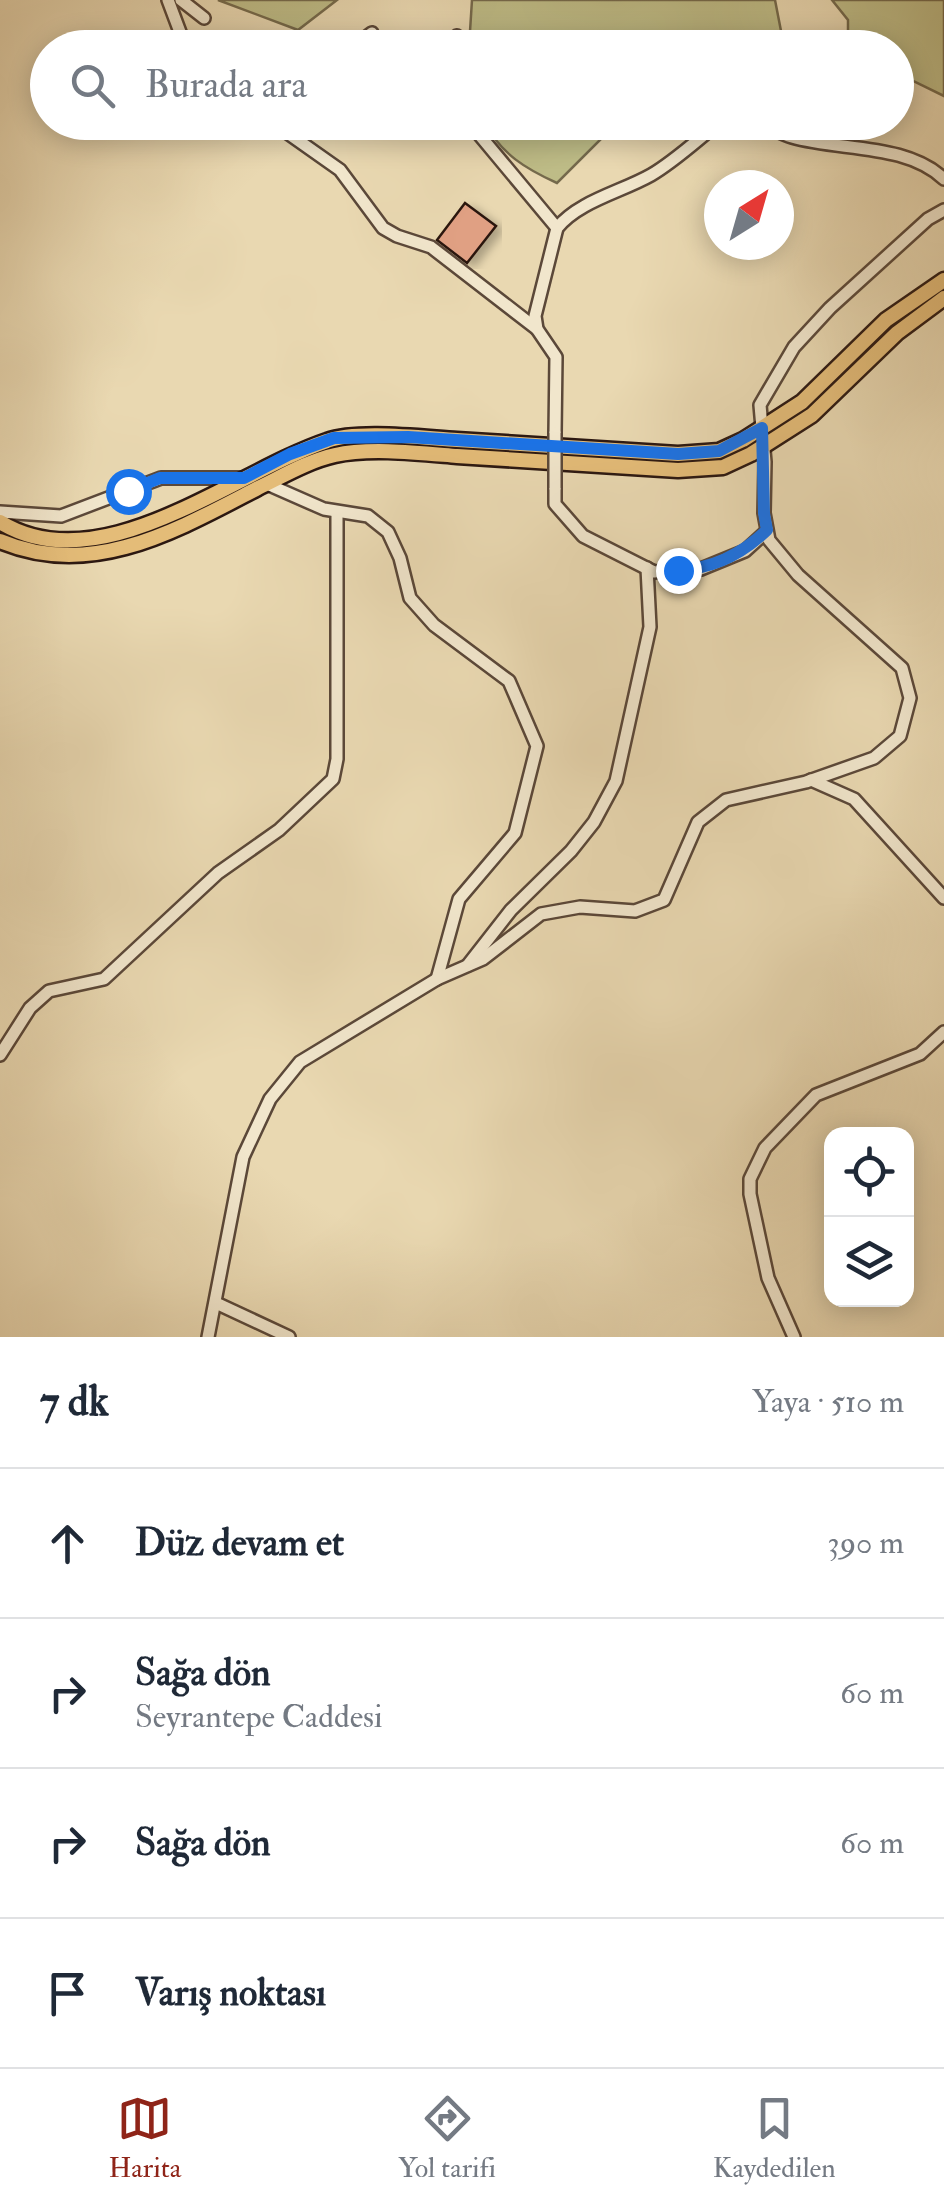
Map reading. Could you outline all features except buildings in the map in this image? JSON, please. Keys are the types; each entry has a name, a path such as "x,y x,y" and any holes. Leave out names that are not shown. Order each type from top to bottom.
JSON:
{"main road":[{"path":"0,522 48,540 76,542 105,537 183,509 290,454 334,438 408,437 678,454 719,451 802,402 886,320 944,280"},
{"path":"0,541 45,556 77,558 109,553 190,524 337,454 407,452 678,470 723,467 812,414 897,332 944,298"}],"street":[{"path":"168,0 179,30"},
{"path":"181,0 204,18"},
{"path":"298,140 340,170 383,228 431,247 537,329 556,357 555,504 582,536 654,572 701,569 746,551 767,530"},
{"path":"484,140 557,228"},
{"path":"537,329 535,316 557,228 581,208 655,172 697,140"},
{"path":"814,140 929,166 944,179"},
{"path":"208,1337 242,1158 270,1099 300,1062 437,979 498,948 541,914 580,907 636,910 664,900 698,822 726,800 810,780 874,758 900,736 910,698 902,668 798,575 769,540 764,513 760,406 794,347 830,308 928,219 944,210"},
{"path":"0,512 62,516 160,478 244,478"},
{"path":"268,484 324,510 368,516 388,532 400,558 410,598 434,625 510,682 537,746 514,833 459,899 437,979"},
{"path":"0,1055 30,1008 49,992 104,979 218,873 280,830 333,779 337,759 337,512"},
{"path":"468,966 511,910 582,836 616,781 650,627 647,568"},
{"path":"810,780 854,799 944,898"},
{"path":"794,1337 768,1278 750,1178 765,1148 816,1094 920,1054 944,1032"},
{"path":"216,1303 289,1337"}],"shaded area":[{"path":"218,0 337,0 298,30"},
{"path":"472,0 775,0 781,30 470,30"},
{"path":"832,0 944,0 944,96 914,81 914,30 848,30 848,20"},
{"path":"497,140 600,140 557,183 515,159"}],"route":[{"path":"128,491 160,478 244,478 290,454 334,438 408,437 678,454 719,451 762,428 767,530 746,551 701,569 678,570"}]}
